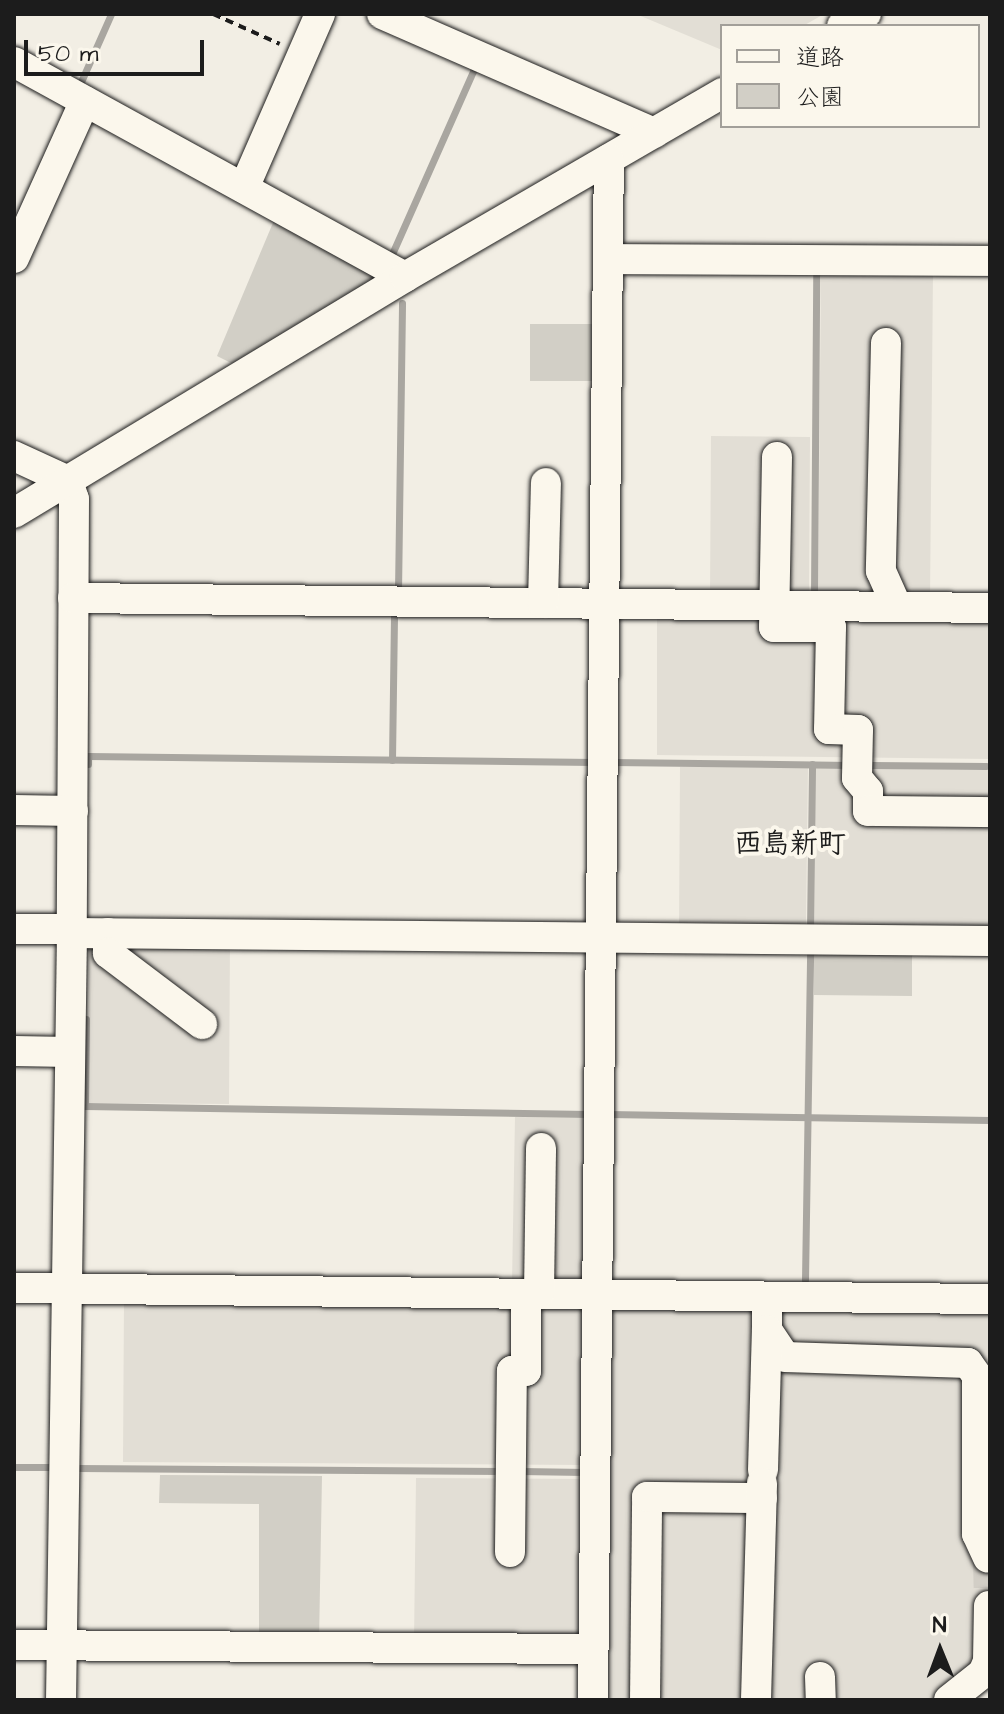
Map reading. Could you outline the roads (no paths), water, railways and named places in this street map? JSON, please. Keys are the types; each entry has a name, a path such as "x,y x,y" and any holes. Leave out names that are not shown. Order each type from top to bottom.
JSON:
{"street":[{"path":"244,188 320,14"},
{"path":"382,14 654,133"},
{"path":"846,24 866,14"},
{"path":"14,62 405,277"},
{"path":"14,513 405,277 720,94"},
{"path":"14,258 85,101"},
{"path":"593,1700 609,159"},
{"path":"608,259 990,261"},
{"path":"886,343 881,571 897,607"},
{"path":"14,456 68,481 74,499 72,931 61,1700"},
{"path":"777,457 774,627 831,627 829,729 858,730 857,778 868,791 868,811 990,812"},
{"path":"543,603 546,483"},
{"path":"73,598 990,608"},
{"path":"14,810 73,811"},
{"path":"14,929 108,933 990,941"},
{"path":"108,933 108,953 202,1024"},
{"path":"14,1051 70,1052"},
{"path":"510,1552 512,1371 526,1371 541,1148"},
{"path":"14,1288 990,1299"},
{"path":"756,1700 767,1297"},
{"path":"767,1330 785,1357 968,1363 977,1376 983,1469 977,1534 988,1558"},
{"path":"645,1700 647,1497 762,1484"},
{"path":"949,1700 983,1673 988,1661 989,1606"},
{"path":"14,1645 593,1649"}],"waterway":[{"path":"80,84 111,14"},
{"path":"392,254 476,64"},
{"path":"814,596 816,271"},
{"path":"398,592 402,303"},
{"path":"392,760 394,610"},
{"path":"88,764 88,756 594,762"},
{"path":"612,762 850,765"},
{"path":"810,932 812,764"},
{"path":"871,765 986,766"},
{"path":"805,1280 810,948"},
{"path":"86,1019 85,1106 588,1114"},
{"path":"608,1114 990,1120"},
{"path":"14,1467 50,1467"},
{"path":"77,1468 501,1471"},
{"path":"520,1471 585,1472"}],"tunnel":[{"path":"988,1558 989,1606"}],"district":[{"name":"西島新町","path":"790,844"}]}
